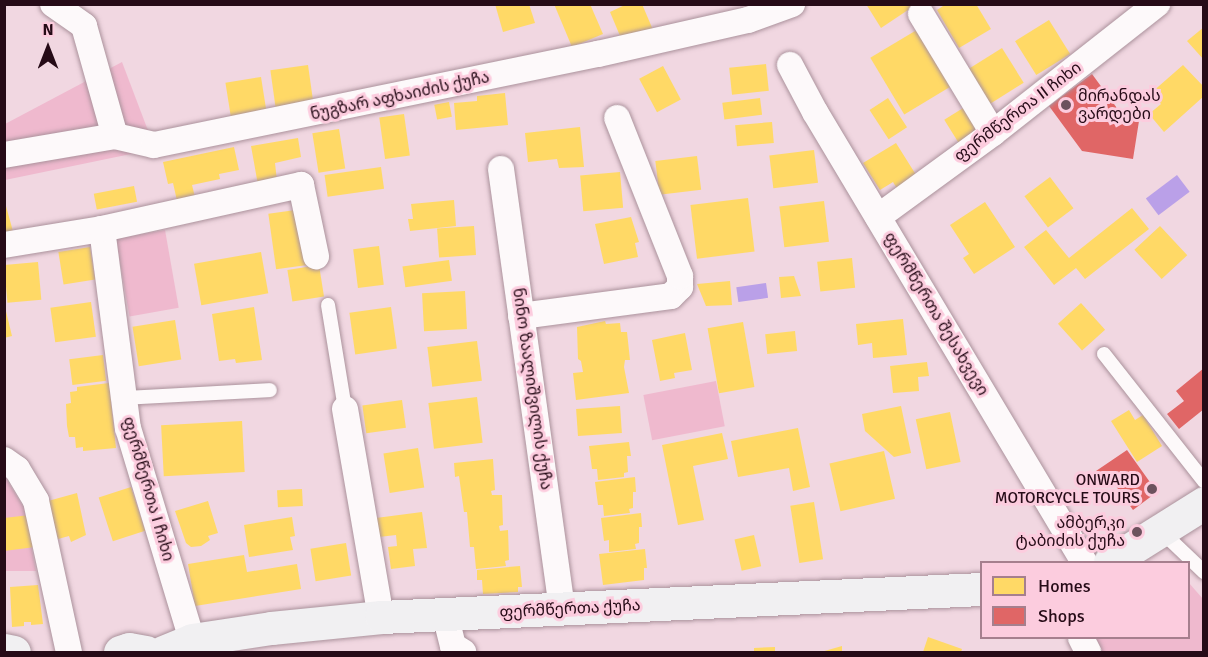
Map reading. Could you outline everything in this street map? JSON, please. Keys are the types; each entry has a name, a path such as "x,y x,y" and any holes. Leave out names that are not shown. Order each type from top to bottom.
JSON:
{"street":[{"path":"53,4 84,26 115,136"},
{"name":"ნუგზარ აფხაიძის ქუჩა","path":"4,155 115,136 154,145 598,54 748,20 792,4"},
{"name":"ფერმწერთა II ჩიხი","path":"878,217 993,133 1157,4"},
{"path":"921,14 993,133"},
{"name":"ფერმწერთა შესახვევი","path":"790,65 1083,561"},
{"path":"521,316 671,296 680,286 680,276 617,118"},
{"name":"ნინო ზაალიშვილის ქუჩა","path":"501,169 562,609"},
{"path":"4,245 102,229 301,185 316,256"},
{"name":"ფერმწერთა I ჩიხი","path":"102,229 128,428 178,648"},
{"path":"345,409 381,617"},
{"path":"4,460 17,469 36,501 69,652"},
{"path":"1112,561 1203,503"},
{"name":"ფერმწერთა ქუჩა","path":"178,648 271,628 381,617 980,589"},
{"path":"445,614 453,646 463,652"},
{"path":"120,652 129,649 146,652"},
{"path":"4,650 14,652"}],"lane":[{"path":"328,305 345,409"},
{"path":"1104,354 1203,481"},
{"path":"124,399 270,390"},
{"path":"1160,530 1203,572"}],"shaded area":[{"path":"122,62 155,149 5,180 5,124"},
{"path":"1177,175 1190,192 1158,215 1146,198"},
{"path":"165,230 179,308 129,316 116,239"},
{"path":"766,283 768,298 738,302 736,287"},
{"path":"716,381 725,426 652,440 643,395"},
{"path":"4,475 24,508 36,571 5,571"},
{"path":"1190,584 1203,599 1203,652 1100,652 1094,639 1190,639"}],"building: Homes":[{"path":"495,4 529,4 535,23 503,32"},
{"path":"554,4 590,4 603,34 572,47"},
{"path":"627,4 642,4 653,30 623,43 610,12"},
{"path":"866,4 917,4 881,28"},
{"path":"946,4 976,4 991,29 959,48 937,10"},
{"path":"1049,20 1070,54 1036,75 1015,41"},
{"path":"1204,27 1204,60 1187,41"},
{"path":"920,28 954,85 904,114 870,58"},
{"path":"1002,48 1024,83 990,104 968,69"},
{"path":"766,64 769,91 732,95 729,68"},
{"path":"308,65 314,106 276,111 270,70"},
{"path":"1183,65 1204,87 1204,96 1164,132 1149,114 1161,104 1151,93"},
{"path":"663,66 681,100 657,112 639,79"},
{"path":"261,77 268,122 233,128 225,83"},
{"path":"505,93 508,125 456,130 454,103 477,101 477,96"},
{"path":"760,98 762,115 724,120 722,103"},
{"path":"888,98 907,127 889,139 870,110"},
{"path":"449,102 452,117 437,120 434,105"},
{"path":"968,105 985,132 961,147 944,120"},
{"path":"404,114 410,156 385,159 379,117"},
{"path":"772,122 774,143 737,146 735,125"},
{"path":"580,127 584,167 559,168 557,159 528,162 525,133"},
{"path":"339,129 345,169 319,173 312,133"},
{"path":"298,138 301,157 275,163 277,181 258,185 251,146"},
{"path":"896,143 918,178 898,190 893,182 880,190 863,163"},
{"path":"234,147 239,170 219,174 220,179 192,185 196,201 178,205 173,183 168,184 163,162"},
{"path":"814,150 818,183 773,188 769,155"},
{"path":"697,156 701,190 659,195 655,161"},
{"path":"381,167 384,189 328,197 325,175"},
{"path":"620,172 623,208 583,211 580,175"},
{"path":"1050,177 1073,208 1048,227 1024,196"},
{"path":"134,186 137,202 97,210 94,194"},
{"path":"748,198 755,252 697,259 690,205"},
{"path":"4,199 14,235 4,238"},
{"path":"454,200 456,226 410,231 408,219 413,219 411,204"},
{"path":"824,201 829,242 784,247 779,206"},
{"path":"985,202 1015,247 974,274 963,258 969,254 950,225"},
{"path":"1132,208 1149,229 1085,279 1076,268 1054,285 1024,247 1046,230 1069,258"},
{"path":"303,209 311,264 276,269 268,214"},
{"path":"631,217 639,242 635,243 638,257 604,264 595,224"},
{"path":"474,226 476,255 439,258 437,229"},
{"path":"1160,226 1187,255 1162,279 1134,250"},
{"path":"379,246 384,285 358,288 353,249"},
{"path":"90,247 95,280 64,285 58,252"},
{"path":"261,252 268,293 201,305 194,264"},
{"path":"852,258 855,288 820,291 817,262"},
{"path":"449,260 452,281 405,287 402,267"},
{"path":"38,262 41,300 7,303 4,265"},
{"path":"319,265 324,297 292,302 287,270"},
{"path":"794,276 801,296 781,298 779,277"},
{"path":"730,281 732,305 706,306 697,284"},
{"path":"465,291 467,329 424,331 422,293"},
{"path":"91,302 96,337 55,342 50,308"},
{"path":"4,303 12,336 4,338"},
{"path":"1081,303 1105,330 1082,350 1058,324"},
{"path":"254,307 262,360 236,363 235,359 219,361 212,314"},
{"path":"391,307 397,349 355,354 349,313"},
{"path":"903,319 907,355 873,358 872,343 858,345 856,324"},
{"path":"175,320 181,360 139,366 133,327"},
{"path":"605,321 606,324 620,323 621,332 627,332 630,360 625,360 624,367 629,393 576,400 573,373 583,372 581,361 578,359 577,327"},
{"path":"743,322 754,387 719,393 708,328"},
{"path":"795,331 797,351 767,354 765,334"},
{"path":"685,333 692,370 674,373 675,378 660,381 652,340"},
{"path":"477,341 482,381 432,387 427,347"},
{"path":"103,355 106,381 72,385 69,359"},
{"path":"927,362 929,376 918,377 919,391 893,393 890,366"},
{"path":"109,383 116,448 83,451 83,447 76,448 75,437 69,437 67,426 66,404 71,403 70,392 77,391 77,387"},
{"path":"477,397 483,443 434,449 428,403"},
{"path":"402,400 406,428 366,433 362,406"},
{"path":"620,406 622,433 578,436 576,409"},
{"path":"901,406 911,453 894,457 865,431 862,414"},
{"path":"1129,410 1135,420 1143,415 1162,446 1137,462 1111,421"},
{"path":"950,412 961,462 926,469 916,419"},
{"path":"242,421 245,472 164,476 161,425"},
{"path":"798,428 810,487 793,491 789,468 738,477 731,441"},
{"path":"722,433 728,459 693,466 704,520 678,525 662,445"},
{"path":"629,442 631,456 627,456 628,472 624,473 624,477 598,480 597,469 592,469 589,446"},
{"path":"418,448 424,488 390,493 383,453"},
{"path":"884,451 895,499 840,511 829,464"},
{"path":"493,459 495,490 491,491 492,495 502,495 503,525 499,526 500,531 508,530 509,560 505,561 506,566 476,569 474,547 470,547 467,512 464,512 459,476 455,477 454,463"},
{"path":"635,477 636,492 633,492 633,508 629,509 630,513 604,516 603,505 598,505 595,482"},
{"path":"131,487 145,531 113,541 99,498"},
{"path":"302,489 303,506 278,507 277,490"},
{"path":"77,493 86,535 71,542 69,536 58,539 48,501"},
{"path":"208,501 218,533 208,536 210,540 201,546 191,547 186,543 175,511"},
{"path":"814,502 823,559 799,563 790,506"},
{"path":"422,512 427,548 413,549 415,566 391,569 388,547 397,546 396,535 379,537 376,518"},
{"path":"641,513 642,527 639,527 639,543 635,544 636,549 609,552 609,540 604,541 601,518"},
{"path":"30,515 35,547 4,551 4,518"},
{"path":"292,517 295,536 290,537 293,550 249,557 244,525"},
{"path":"754,535 761,566 742,571 735,539"},
{"path":"346,543 351,576 316,581 310,549"},
{"path":"645,549 647,568 644,568 644,580 603,585 599,554"},
{"path":"244,555 247,572 297,564 301,589 195,606 188,564"},
{"path":"520,566 522,587 518,587 518,592 483,594 482,580 477,580 477,570"},
{"path":"38,585 43,624 31,625 31,622 24,622 24,626 12,627 10,587"},
{"path":"928,637 962,649 961,652 923,652"},
{"path":"842,646 842,652 821,652"},
{"path":"775,647 775,652 754,652 754,648"}],"building: Shops":[{"path":"1092,74 1125,119 1139,121 1133,159 1082,151 1049,106"},
{"path":"1204,368 1204,409 1179,429 1167,414 1184,401 1176,391"},
{"path":"1127,450 1157,492 1133,510 1113,482 1107,486 1096,471"}],"place":[{"name":"მირანდას ვარდები","path":"1066,105"},
{"name":"ONWARD MOTORCYCLE TOURS","path":"1152,489"},
{"name":"ამბერკი ტაბიძის ქუჩა","path":"1137,532"}]}
